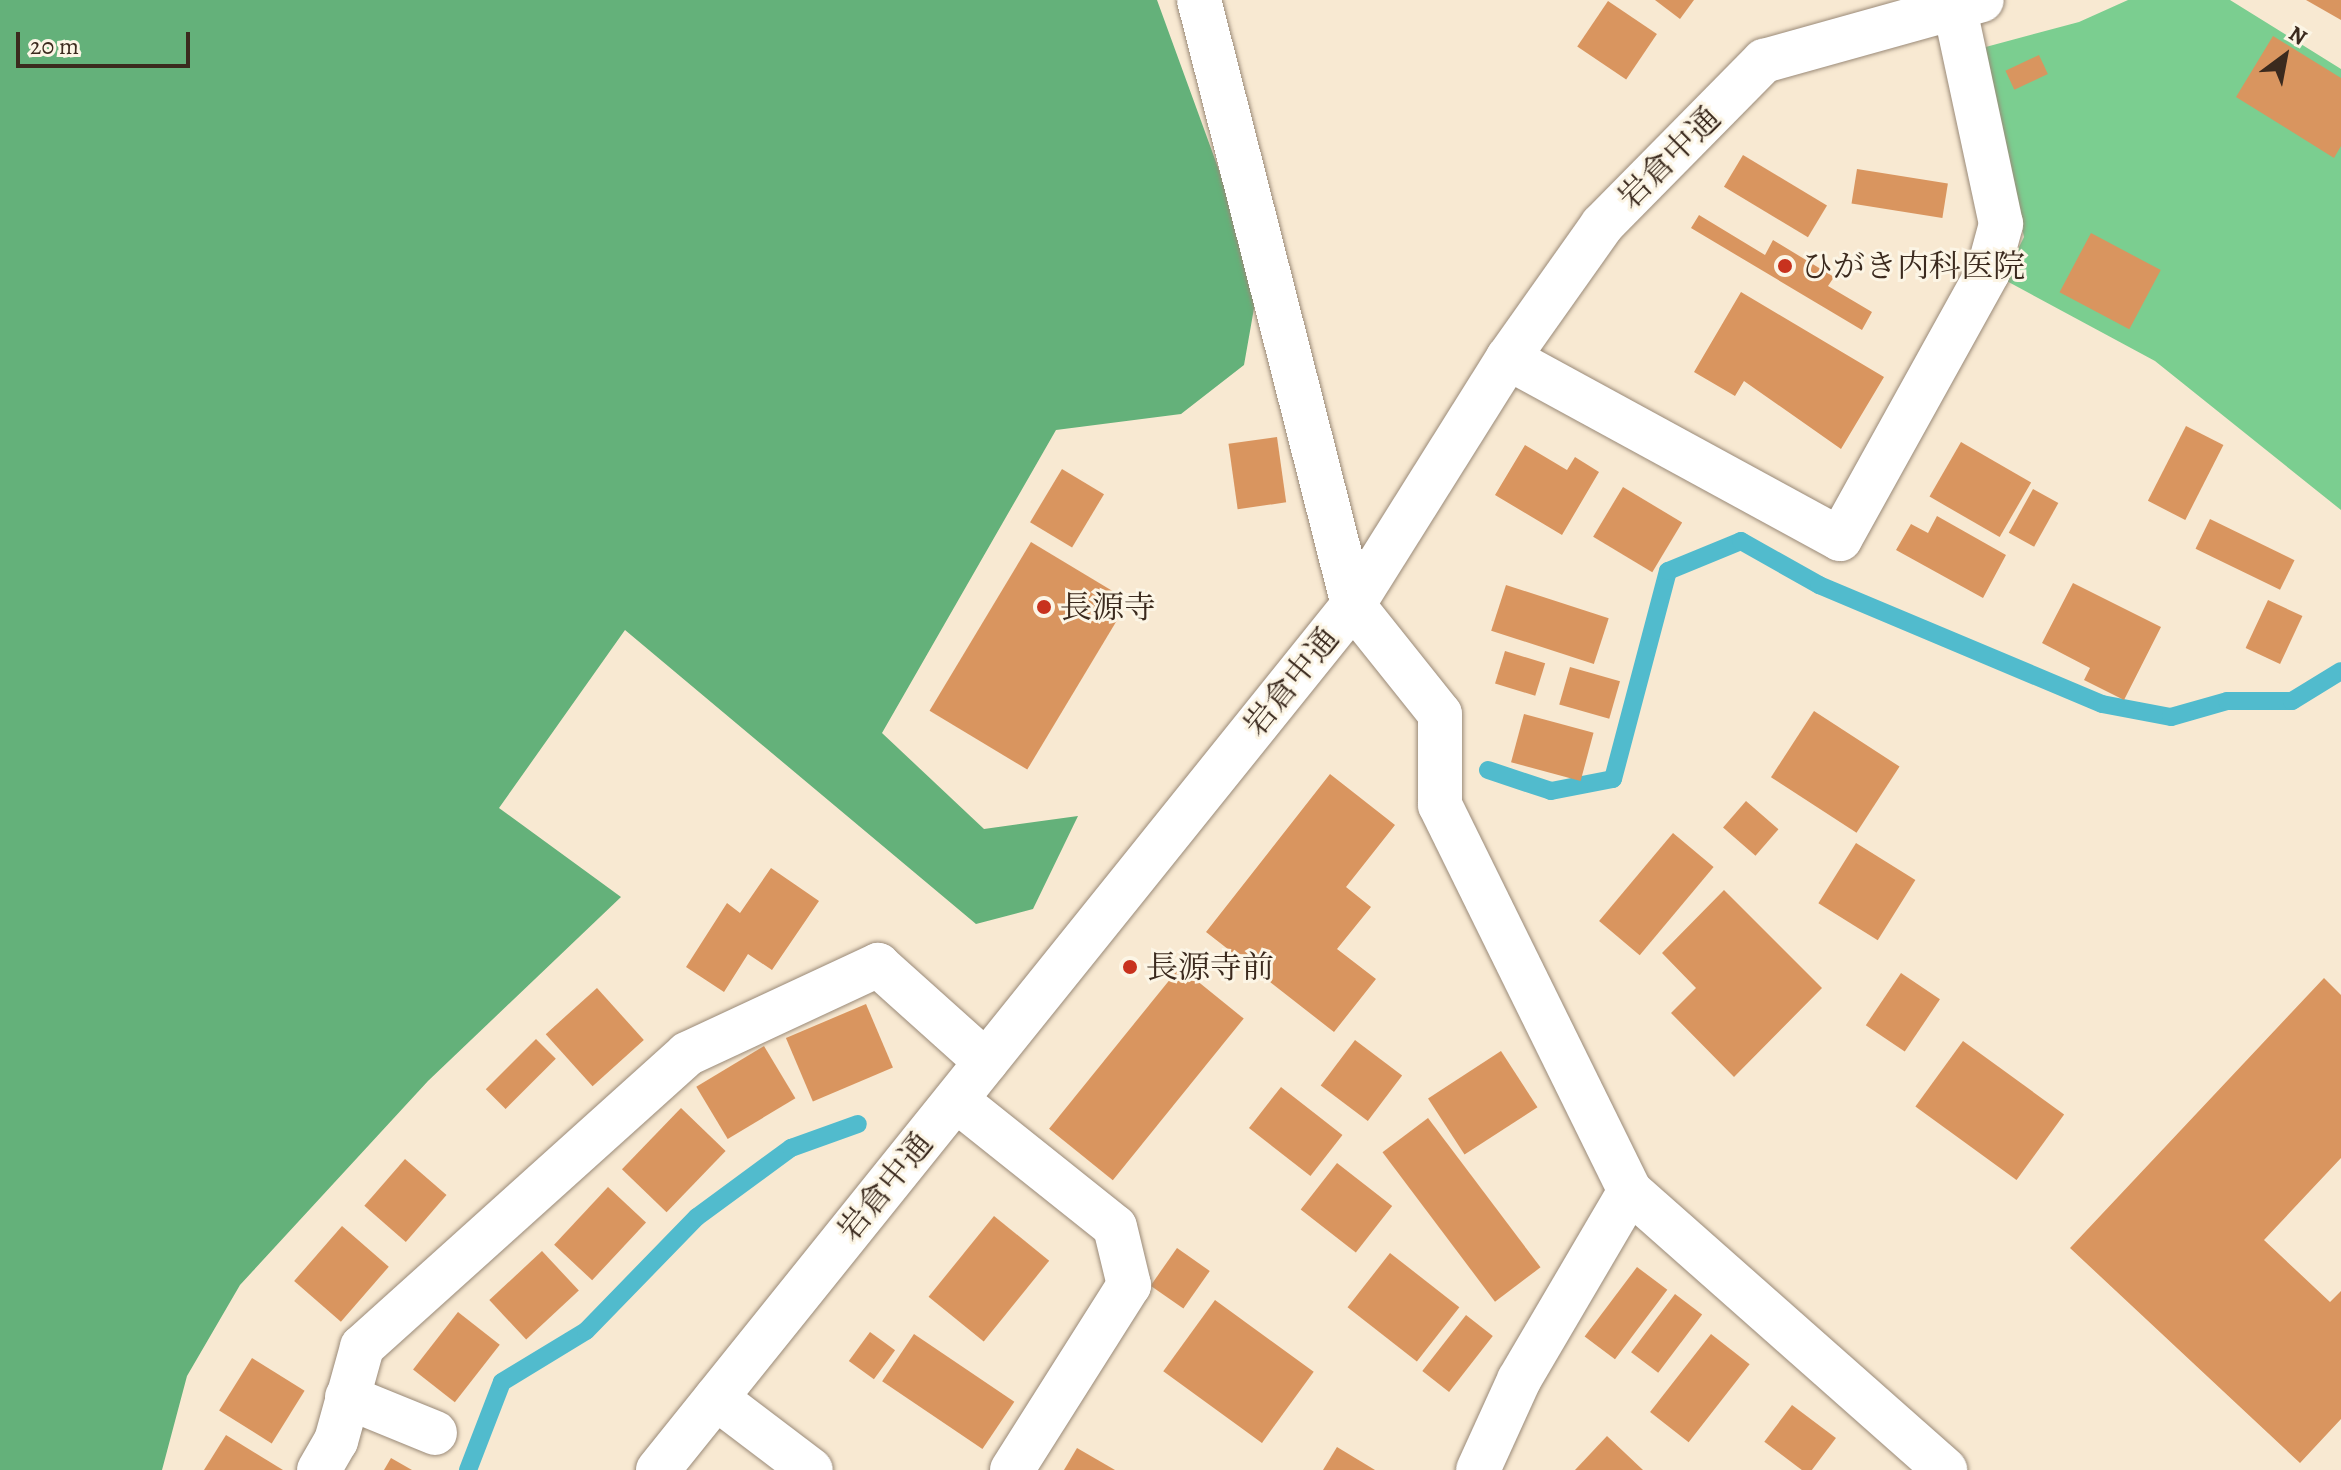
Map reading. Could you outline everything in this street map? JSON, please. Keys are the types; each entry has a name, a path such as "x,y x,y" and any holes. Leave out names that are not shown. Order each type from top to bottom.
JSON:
{"street":[{"path":"1199,0 1353,605 1440,714 1440,805 1630,1191 1945,1470"},
{"path":"1508,358 1840,539 1988,272 2001,224 1969,4"},
{"name":"岩倉中通","path":"658,1470 1353,605 1508,358 1602,225 1764,61 1969,4"},
{"path":"319,1470 362,1347 687,1054 878,965 986,1062"},
{"path":"956,1100 1115,1227 1129,1285 1012,1470"},
{"path":"1478,1470 1519,1380 1630,1191"},
{"path":"347,1397 435,1433"},
{"path":"716,1398 811,1470"}],"green space":[{"path":"0,0 1157,0 1259,280 1244,365 1181,414 1056,430 882,733 984,829 1078,816 1033,909 976,924 625,630 499,808 621,897 428,1081 240,1285 187,1376 162,1470 0,1470"},
{"path":"2128,0 2230,0 2341,69 2341,510 2155,361 2003,279 2024,237 1982,48 2079,22"}],"building":[{"path":"1655,0 1694,0 1680,19"},
{"path":"2306,0 2341,0 2341,20"},
{"path":"1608,1 1657,34 1626,80 1577,47"},
{"path":"2273,36 2341,78 2341,146 2334,158 2236,97"},
{"path":"2039,55 2048,74 2014,90 2005,71"},
{"path":"1743,155 1827,205 1808,237 1724,187"},
{"path":"1857,169 1948,183 1942,218 1852,204"},
{"name":"ひがき内科医院","path":"1699,215 1765,255 1773,240 1834,277 1828,286 1872,312 1862,330 1691,228"},
{"path":"2091,233 2161,270 2129,329 2060,292"},
{"path":"1741,292 1884,377 1841,449 1744,381 1735,396 1694,372"},
{"path":"2186,426 2223,445 2185,520 2148,501"},
{"path":"1277,437 1286,502 1238,509 1228,444"},
{"path":"1961,442 2031,483 2000,537 1930,497"},
{"path":"1525,445 1567,470 1575,457 1599,472 1562,535 1495,495"},
{"path":"1062,469 1104,494 1072,547 1030,522"},
{"path":"1623,487 1682,523 1652,572 1593,537"},
{"path":"2033,489 2058,503 2034,547 2009,533"},
{"path":"1937,516 2006,555 1983,598 1896,550 1911,524 1928,533"},
{"path":"2210,519 2294,560 2280,590 2196,549"},
{"path":"1031,542 1129,601 1027,770 930,711"},
{"path":"2073,583 2161,627 2124,700 2084,680 2090,668 2042,643"},
{"path":"1506,585 1609,618 1594,664 1491,631"},
{"path":"2268,600 2302,616 2280,664 2246,648"},
{"path":"1505,651 1545,663 1535,696 1495,684"},
{"path":"1570,667 1620,681 1609,719 1559,704"},
{"path":"1814,711 1900,767 1857,833 1771,777"},
{"path":"1524,714 1594,733 1581,781 1511,762"},
{"path":"1330,774 1395,825 1346,887 1371,907 1337,949 1376,979 1334,1032 1206,932"},
{"path":"1746,801 1778,829 1755,856 1723,827"},
{"path":"1673,833 1714,867 1640,955 1599,921"},
{"path":"1856,843 1915,880 1878,940 1818,903"},
{"path":"771,868 819,901 772,970 748,954 724,992 686,967 727,903 740,913"},
{"path":"1724,890 1822,988 1734,1077 1671,1013 1696,988 1662,953"},
{"path":"1180,967 1244,1019 1113,1180 1049,1129"},
{"path":"1901,973 1940,999 1905,1052 1866,1025"},
{"path":"2324,978 2341,995 2341,1158 2264,1240 2330,1302 2341,1291 2341,1419 2300,1463 2070,1248"},
{"path":"597,988 644,1040 593,1086 546,1034"},
{"path":"866,1004 893,1068 813,1102 786,1038"},
{"path":"536,1039 556,1059 506,1109 486,1089"},
{"path":"1355,1040 1402,1076 1368,1121 1321,1086"},
{"path":"1963,1041 2064,1114 2017,1180 1915,1107"},
{"path":"764,1046 795,1098 728,1139 696,1087"},
{"path":"1501,1051 1537,1107 1465,1155 1428,1098"},
{"path":"1281,1087 1342,1135 1310,1176 1249,1128"},
{"path":"681,1108 726,1151 667,1212 622,1169"},
{"path":"1428,1118 1541,1267 1495,1302 1382,1152"},
{"path":"405,1159 447,1195 406,1242 364,1206"},
{"path":"1337,1163 1392,1206 1356,1253 1301,1209"},
{"path":"608,1187 646,1222 592,1280 554,1245"},
{"path":"994,1216 1049,1261 984,1342 929,1297"},
{"path":"342,1226 389,1267 341,1322 294,1281"},
{"path":"1177,1248 1210,1271 1183,1309 1151,1286"},
{"path":"542,1251 579,1290 526,1340 489,1300"},
{"path":"1390,1253 1459,1307 1417,1362 1348,1307"},
{"path":"1637,1267 1667,1290 1615,1359 1585,1336"},
{"path":"1675,1294 1702,1314 1658,1373 1631,1352"},
{"path":"1215,1300 1314,1372 1262,1443 1163,1371"},
{"path":"458,1312 500,1345 455,1402 413,1370"},
{"path":"1466,1315 1493,1336 1449,1392 1422,1371"},
{"path":"870,1332 895,1350 874,1379 849,1361"},
{"path":"914,1334 1014,1402 982,1449 882,1381"},
{"path":"1711,1334 1750,1364 1689,1442 1650,1412"},
{"path":"252,1358 305,1391 272,1443 219,1411"},
{"path":"1792,1405 1836,1438 1812,1470 1802,1470 1764,1442"},
{"path":"226,1435 283,1470 204,1470"},
{"path":"1607,1436 1643,1470 1575,1470"},
{"path":"1337,1447 1375,1470 1323,1470"},
{"path":"1077,1448 1115,1470 1064,1470"},
{"path":"391,1458 412,1470 384,1470"}],"waterway":[{"path":"1488,770 1551,791 1613,779 1668,571 1741,541 1819,585 2102,704 2171,717 2227,701 2292,701 2341,671"},
{"path":"468,1470 502,1382 586,1331 697,1217 791,1148 858,1124"}],"place":[{"name":"ひがき内科医院","path":"1785,266"},
{"name":"長源寺","path":"1044,607"},
{"name":"長源寺前","path":"1130,967"}]}
